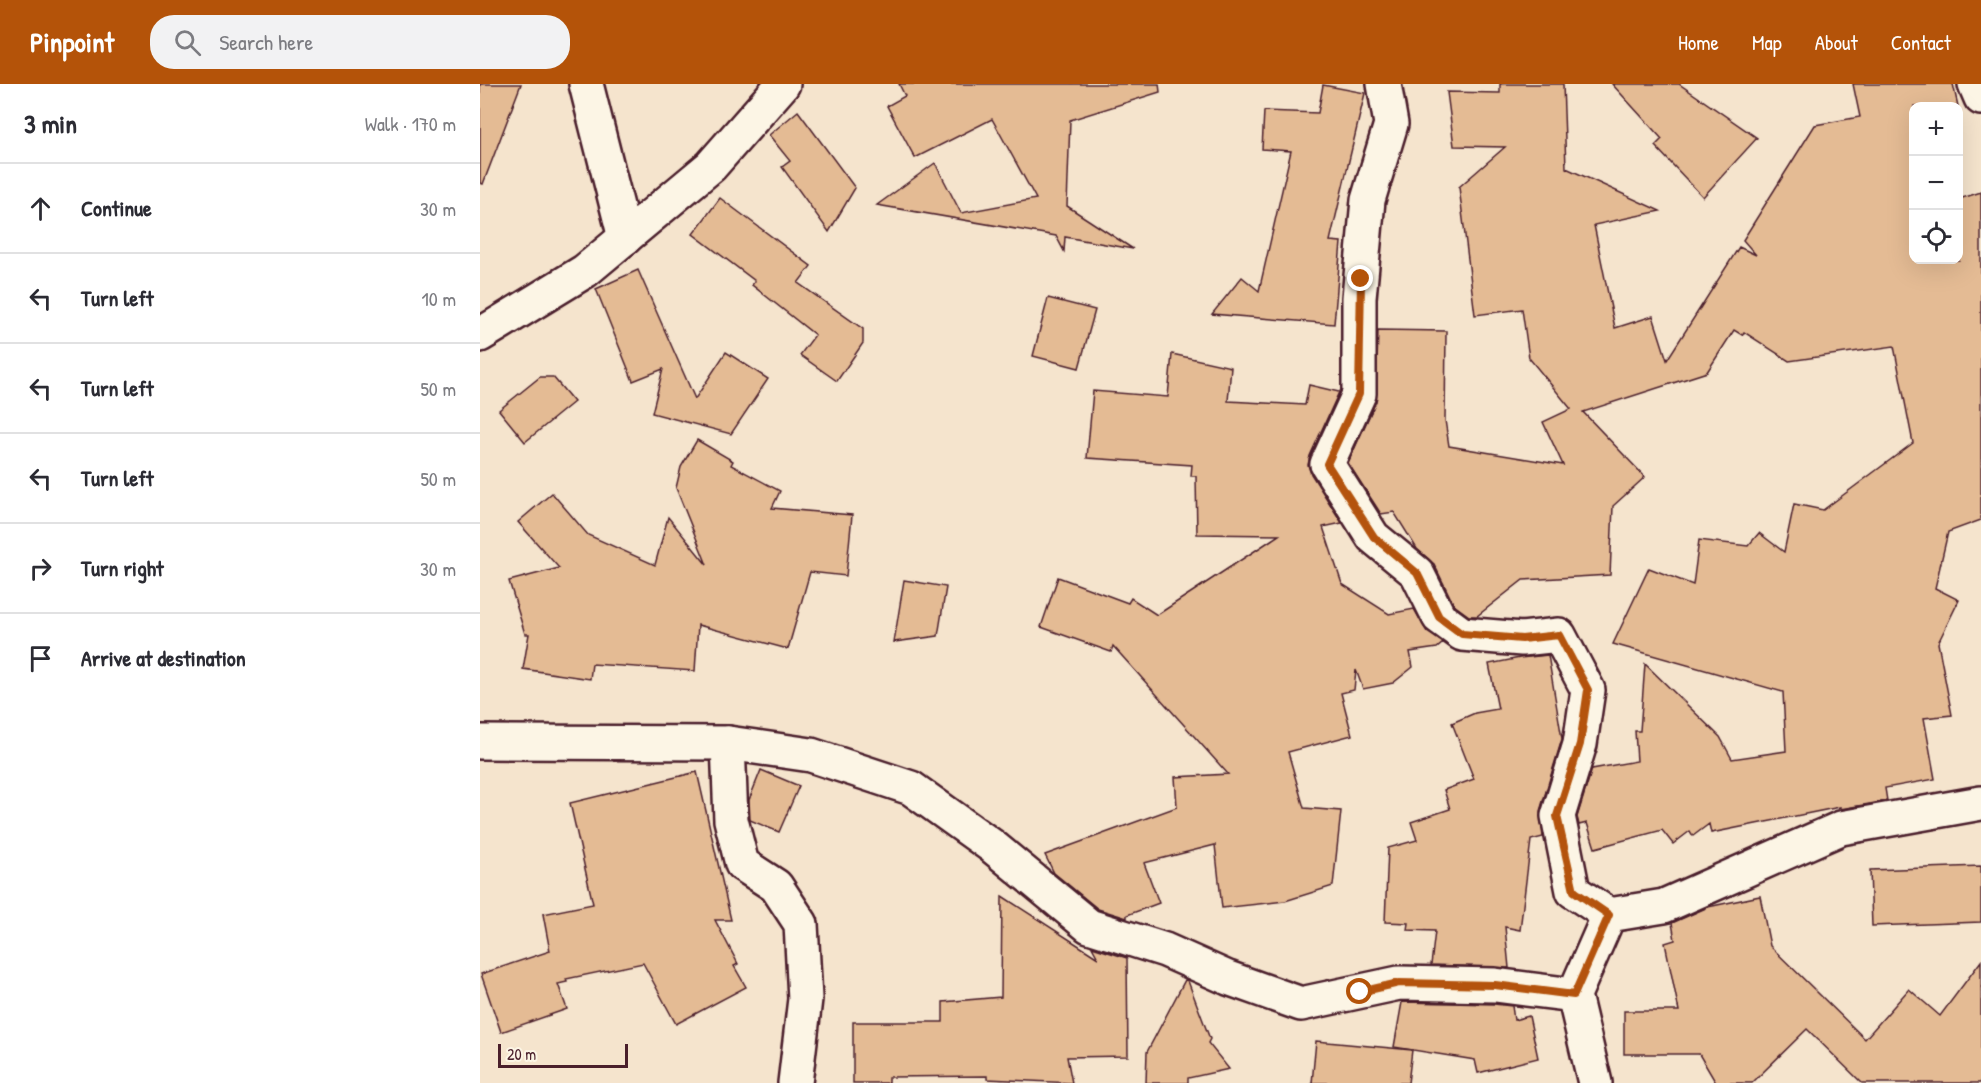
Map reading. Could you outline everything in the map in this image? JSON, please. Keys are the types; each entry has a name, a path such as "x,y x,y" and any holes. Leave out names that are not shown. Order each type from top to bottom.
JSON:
{"street":[{"path":"586,84 625,238"},
{"path":"480,335 585,271 625,238 711,166 783,84"},
{"path":"1384,84 1390,124 1368,200 1359,298 1359,394 1327,464 1374,537 1417,573 1439,617 1462,634 1522,639 1559,635 1588,690 1580,744 1557,816 1574,891 1609,915 1664,906 1841,828 1981,803"},
{"path":"1975,84 1981,99"},
{"path":"480,742 728,743 811,755 911,788 992,846 1089,926 1165,950 1228,978 1301,1004 1399,983 1495,985 1574,995"},
{"path":"728,743 731,820 742,864 776,886 801,924 805,999 795,1083"},
{"path":"1595,1083 1574,995 1609,915"}],"building":[{"path":"480,84 521,84 483,184 480,183"},
{"path":"899,84 1159,84 1160,92 1070,120 1067,206 1133,249 1065,237 1064,251 1056,236 877,205 935,163 961,213 1036,199 992,119 915,158 887,106 905,96"},
{"path":"1500,84 1563,84 1566,168 1660,211 1594,225 1615,328 1653,316 1667,360 1739,247 1756,255 1743,240 1815,125 1860,117 1853,84 1953,84 1957,102 1909,102 1909,264 1963,264 1963,198 1981,192 1981,520 1948,532 1935,588 1959,600 1938,643 1952,715 1924,718 1935,779 1885,788 1887,801 1840,809 1840,807 1711,833 1709,824 1693,836 1690,831 1673,844 1662,830 1595,848 1587,823 1579,825 1577,817 1592,769 1637,761 1635,731 1640,731 1645,664 1720,737 1732,759 1786,751 1783,692 1613,644 1649,568 1693,585 1699,540 1748,546 1759,533 1784,552 1794,504 1823,510 1913,443 1894,346 1789,361 1744,332 1742,335 1734,330 1707,372 1583,412 1645,477 1613,506 1610,575 1523,580 1477,616 1469,616 1454,605 1434,564 1417,549 1394,512 1381,514 1348,463 1376,401 1378,330 1446,331 1445,420 1449,446 1563,465 1543,422 1571,409 1529,358 1522,309 1475,315 1459,187 1505,147 1454,146 1447,92 1500,93"},
{"path":"1612,84 1679,84 1757,138 1703,197 1655,146 1662,139"},
{"path":"1323,85 1365,93 1330,241 1341,242 1334,324 1212,314 1242,277 1259,291 1291,151 1262,149 1264,111 1318,113"},
{"path":"798,111 855,188 829,232 782,167 790,161 769,135"},
{"path":"720,198 811,266 798,283 863,329 863,343 837,381 800,355 815,335 752,285 755,281 693,234"},
{"path":"638,270 695,399 726,352 768,379 731,434 652,413 663,369 633,381 596,289"},
{"path":"1048,298 1095,310 1079,368 1033,356"},
{"path":"1172,354 1231,367 1228,401 1305,405 1309,385 1339,392 1308,465 1311,474 1342,523 1323,527 1342,584 1389,614 1414,609 1427,632 1443,643 1437,648 1410,652 1413,667 1393,683 1363,689 1356,670 1354,690 1341,693 1352,735 1288,752 1304,808 1341,811 1333,886 1285,901 1222,908 1215,845 1144,863 1159,903 1127,915 1127,918 1098,909 1054,873 1045,855 1177,807 1175,777 1228,774 1113,646 1111,652 1041,627 1058,577 1128,603 1131,598 1157,615 1279,535 1197,534 1196,476 1191,476 1192,465 1087,458 1093,391 1168,397"},
{"path":"540,377 553,377 574,402 525,442 499,410"},
{"path":"697,440 733,461 731,465 780,491 772,508 852,515 846,576 810,572 788,649 698,625 695,671 592,664 590,679 523,669 529,634 525,634 509,581 559,568 518,522 552,493 588,535 655,565 668,517 707,565 676,488 681,467"},
{"path":"904,580 946,587 938,636 894,642"},
{"path":"1548,655 1562,739 1540,811 1543,837 1531,840 1520,930 1505,927 1509,968 1431,965 1435,931 1407,930 1408,923 1385,922 1388,848 1417,840 1411,822 1450,809 1444,790 1474,779 1452,723 1475,713 1498,709 1489,664"},
{"path":"761,770 799,786 779,832 750,820 749,800"},
{"path":"697,772 731,920 715,920 738,964 734,966 746,987 676,1024 643,963 566,979 567,982 558,984 567,1009 501,1032 481,974 550,951 543,914 593,904 570,803"},
{"path":"1981,866 1981,922 1872,926 1870,870"},
{"path":"1002,896 1098,958 1092,947 1127,958 1128,1056 1067,1057 1072,1083 987,1079 987,1076 889,1077 889,1083 853,1083 853,1022 943,1022 943,1002 1001,997"},
{"path":"1760,896 1770,946 1865,1039 1909,989 1940,1016 1981,961 1981,1083 1862,1083 1807,1029 1752,1083 1716,1083 1699,1054 1624,1054 1624,1011 1679,1011 1665,943 1675,940 1672,923 1708,907"},
{"path":"1185,980 1188,981 1210,1039 1208,1043 1229,1069 1188,1078 1188,1083 1146,1083 1147,1052"},
{"path":"1402,1002 1512,1006 1514,1020 1529,1016 1538,1058 1478,1073 1475,1060 1394,1047"},
{"path":"1316,1041 1412,1050 1408,1083 1312,1083"}],"route":[{"path":"1360,992 1399,983 1495,985 1574,995 1609,915 1574,891 1557,816 1580,744 1588,690 1559,635 1522,639 1462,634 1439,617 1417,573 1374,537 1327,464 1359,394 1361,279"}]}
